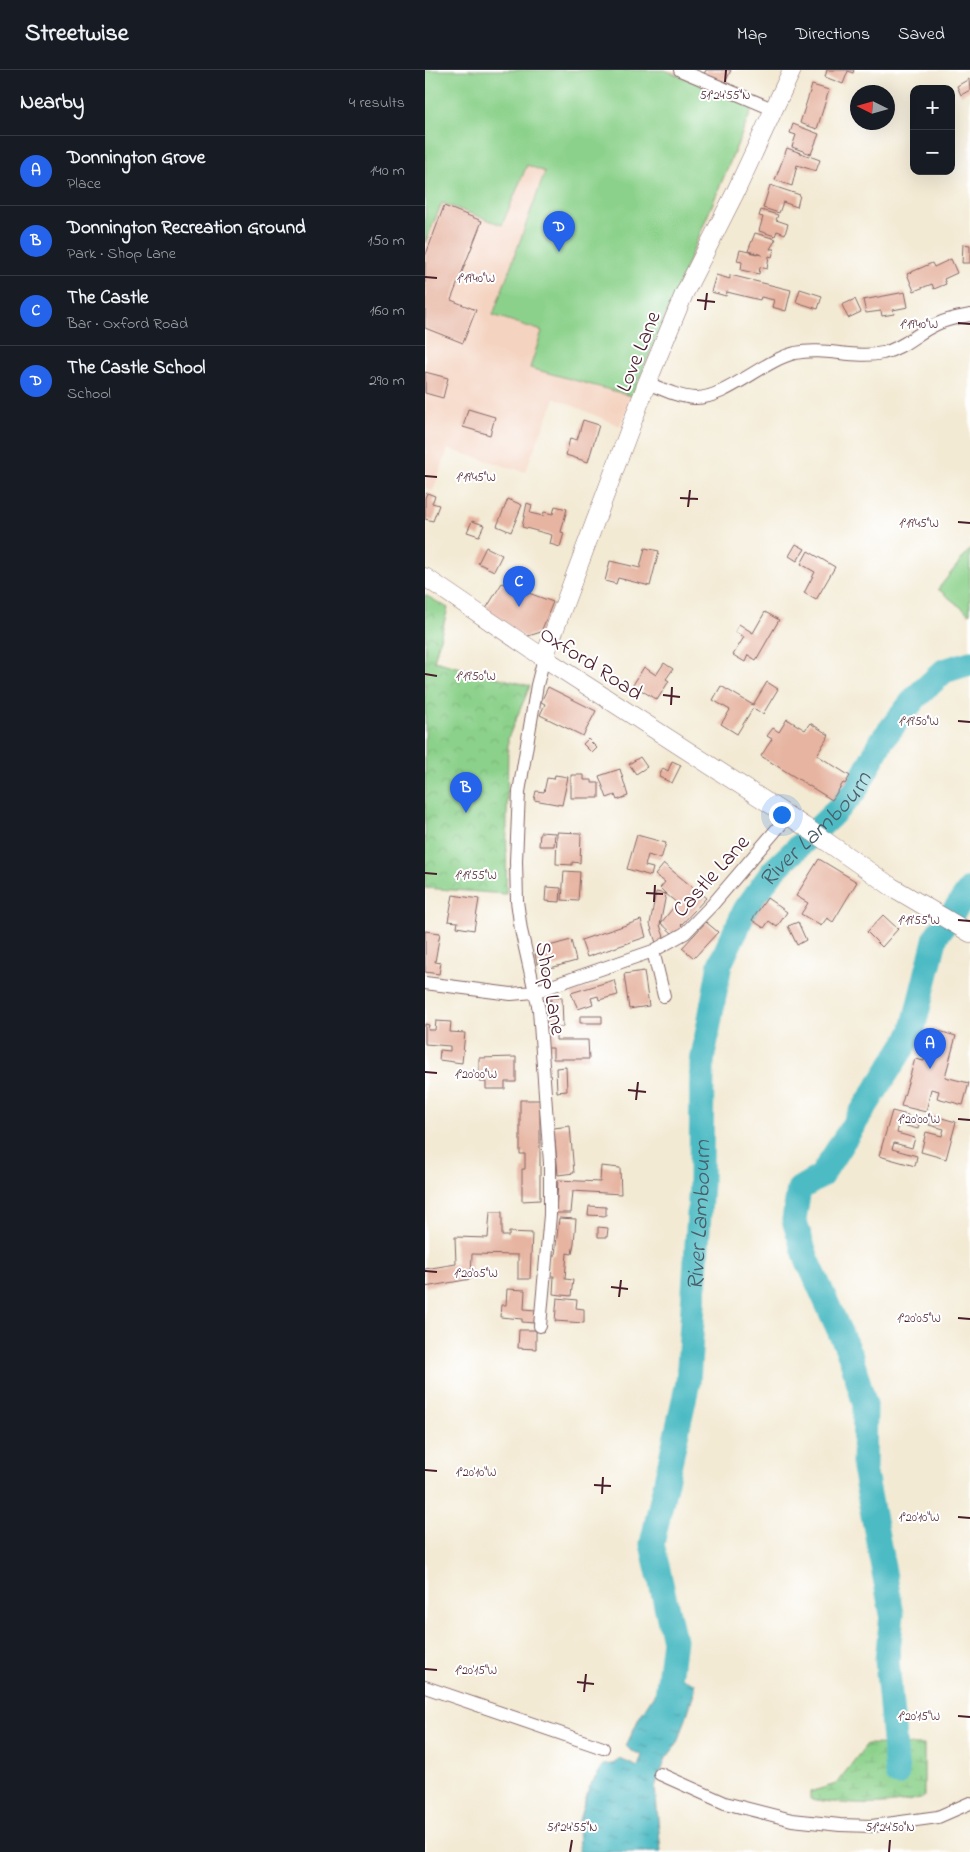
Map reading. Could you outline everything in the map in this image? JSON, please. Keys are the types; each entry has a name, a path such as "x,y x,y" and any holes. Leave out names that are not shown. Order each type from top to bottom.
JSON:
{"main road":[{"name":"Love Lane","path":"544,658 647,383 685,294 775,110 792,70"},
{"name":"Oxford Road","path":"425,578 544,658 788,816 892,887 970,933"}],"street":[{"path":"681,70 775,110"},
{"path":"647,383 679,396 696,398 715,393 746,378 772,362 795,354 820,352 867,356 886,352 907,343 936,324 952,318 970,315"},
{"name":"Shop Lane","path":"540,1326 550,1215 551,1163 539,1010 517,901 517,861 519,792 537,685 544,658"},
{"name":"Castle Lane","path":"425,983 511,994 534,992 653,951 685,933 713,904 788,816"},
{"path":"653,951 664,996"},
{"path":"425,1687 603,1748"},
{"path":"660,1774 725,1803 792,1820 840,1825 873,1826 938,1817 970,1803"}],"shaded area":[{"path":"425,70 672,70 755,106 620,426 555,398 525,472 448,449 433,491 425,488"}],"green space":[{"path":"425,70 665,70 753,107 632,396 530,368 542,331 493,315 545,172 527,165 502,225 442,203 425,243"},
{"path":"970,549 970,613 969,614 938,589"},
{"path":"425,595 448,608 434,661 530,686 508,738 506,894 425,888"},
{"path":"867,1744 924,1745 924,1797 882,1804 839,1803 810,1799 810,1792 836,1784"}],"water":[{"path":"676,1676 695,1683 695,1690 678,1743 666,1758 655,1787 661,1852 579,1852 578,1823 589,1788 603,1765 613,1764 620,1759 638,1767 642,1755 630,1750 626,1746 639,1718 660,1685"}],"building":[{"path":"706,70 731,70 725,83 704,74"},
{"path":"827,70 854,70 853,73 848,71 843,84 825,77"},
{"path":"969,79 970,90 961,95 957,86"},
{"path":"812,85 829,90 817,129 800,123"},
{"path":"793,124 819,134 811,154 792,147 796,135 790,133"},
{"path":"787,148 820,160 816,171 797,165 792,186 775,180"},
{"path":"770,185 800,195 797,207 783,202 779,213 763,208"},
{"path":"444,206 482,221 451,300 476,310 463,343 425,328 425,257"},
{"path":"761,210 778,215 776,220 788,224 785,234 777,231 775,236 759,231 763,217 759,216"},
{"path":"755,233 776,239 770,249 774,249 772,257 769,256 767,269 760,267 759,274 741,270 742,262 737,261 740,250 762,255 748,251"},
{"path":"963,244 970,245 970,263 962,263"},
{"path":"951,259 957,273 944,279 946,284 934,289 932,284 914,291 907,274 932,263 934,267"},
{"path":"716,275 730,279 730,275 791,290 786,311 772,307 774,300 761,297 760,300 727,292 726,296 711,292"},
{"path":"800,289 822,296 818,309 796,302"},
{"path":"905,292 908,307 893,310 894,314 882,316 881,311 866,313 863,300"},
{"path":"855,299 861,312 848,318 842,305"},
{"path":"425,372 448,378 443,398 425,393"},
{"path":"468,409 495,417 490,435 463,427"},
{"path":"583,420 599,425 588,462 566,455 570,438 577,440"},
{"path":"427,493 435,496 432,503 439,505 433,521 425,519 425,498"},
{"path":"508,499 522,505 511,532 497,526"},
{"path":"527,503 532,505 530,513 543,516 544,512 553,514 555,506 567,509 561,532 564,533 560,547 550,544 552,535 522,527"},
{"path":"472,521 484,525 479,536 467,532"},
{"path":"796,544 805,549 797,561 789,556"},
{"path":"486,547 502,555 494,571 478,563"},
{"path":"645,548 659,551 650,586 618,578 616,584 605,581 610,561 640,568"},
{"path":"808,551 835,567 816,600 804,593 815,572 801,564"},
{"path":"502,583 553,602 541,632 525,637 484,612"},
{"path":"765,612 779,620 756,660 748,655 745,662 733,655 744,637 735,632 739,624 753,633"},
{"path":"664,663 673,669 666,679 669,681 657,700 633,685 644,667 656,675"},
{"path":"767,682 778,689 763,714 753,708 737,734 721,724 730,710 713,700 721,686 753,705"},
{"path":"548,687 596,711 583,736 540,715 545,704 541,702"},
{"path":"787,719 805,730 810,723 829,735 817,755 850,776 832,800 761,756 772,739 767,736 773,728 779,732"},
{"path":"588,739 597,748 592,753 583,744"},
{"path":"640,757 647,767 636,774 629,764"},
{"path":"672,761 681,765 672,783 659,777 663,768 668,771"},
{"path":"620,769 628,796 617,800 615,795 607,798 599,776"},
{"path":"555,775 568,777 562,805 534,800 536,791 544,792 547,778 554,779"},
{"path":"571,775 584,775 584,780 592,780 592,783 599,783 599,798 571,798"},
{"path":"540,832 555,833 554,846 539,846"},
{"path":"557,832 581,833 580,863 572,862 572,865 556,864"},
{"path":"637,835 666,843 661,859 648,855 645,866 653,868 651,876 627,869"},
{"path":"819,859 857,882 833,922 827,918 821,926 801,914 808,903 796,896"},
{"path":"664,864 706,898 681,925 683,927 680,931 678,929 673,934 661,923 677,903 660,888 665,882 655,875"},
{"path":"564,871 580,872 578,901 562,900"},
{"path":"546,887 561,888 560,902 545,901"},
{"path":"656,892 666,894 660,925 665,940 656,943 650,924"},
{"path":"453,895 479,899 474,930 457,927 458,922 448,921"},
{"path":"767,898 787,912 777,927 769,921 764,928 752,920"},
{"path":"883,915 898,929 882,947 867,932"},
{"path":"641,920 646,937 587,957 581,940"},
{"path":"706,922 718,932 694,958 682,948"},
{"path":"798,922 806,940 797,945 788,926"},
{"path":"425,931 440,933 435,962 441,963 439,974 425,972"},
{"path":"571,940 576,961 543,970 541,963 537,964 535,954 551,950 549,946"},
{"path":"644,971 649,1006 629,1009 624,974"},
{"path":"614,980 618,995 599,1000 598,996 591,998 593,1004 578,1009 571,993"},
{"path":"551,997 562,997 563,1027 556,1027 556,1040 588,1040 589,1059 553,1059 553,1048 547,1048 546,1001 551,1001"},
{"path":"580,1016 602,1016 602,1023 580,1023"},
{"path":"436,1021 451,1022 450,1032 465,1033 462,1063 439,1060 440,1050 450,1051 450,1046 425,1044 425,1024 429,1025 428,1030 435,1030"},
{"path":"932,1029 956,1036 945,1077 969,1083 963,1105 937,1098 939,1091 931,1089 926,1112 901,1106 915,1059 924,1061"},
{"path":"516,1057 516,1082 505,1082 505,1089 486,1089 486,1082 479,1082 479,1058"},
{"path":"566,1067 567,1091 557,1092 556,1068"},
{"path":"520,1100 540,1100 540,1200 522,1201 522,1169 525,1169 525,1154 520,1154"},
{"path":"892,1111 908,1115 907,1120 919,1124 918,1129 899,1124 897,1133 915,1138 912,1148 894,1143 892,1149 917,1156 915,1166 879,1156"},
{"path":"931,1115 956,1122 946,1159 921,1152 926,1132 942,1136 944,1129 929,1125"},
{"path":"570,1126 574,1173 558,1175 554,1128"},
{"path":"601,1166 620,1168 621,1194 573,1191 571,1213 556,1213 558,1180 600,1182"},
{"path":"589,1206 606,1207 606,1216 588,1215"},
{"path":"490,1212 502,1212 502,1236 509,1236 509,1232 532,1233 530,1279 518,1279 518,1255 472,1254 471,1279 425,1287 425,1269 456,1264 455,1237 488,1238"},
{"path":"559,1218 576,1219 572,1254 567,1253 565,1279 573,1280 571,1296 553,1294 554,1276 550,1276 551,1255 555,1255"},
{"path":"598,1227 608,1228 607,1237 598,1237"},
{"path":"507,1289 525,1290 524,1309 535,1310 534,1323 522,1322 522,1319 500,1317 501,1305 506,1305"},
{"path":"557,1298 577,1300 576,1308 584,1309 584,1323 555,1321"},
{"path":"519,1330 536,1330 536,1349 518,1348"}],"waterway":[{"name":"River Lambourn","path":"661,1712 667,1696 674,1640 652,1544 688,1382 701,1184 702,1062 720,964 745,910 773,871 855,791 882,740 915,698 944,671 970,663"},
{"path":"897,1774 887,1660 892,1614 864,1468 865,1405 851,1357 807,1259 794,1220 799,1189 821,1176 912,1033 936,936 970,889"}],"place":[{"name":"The Castle School","path":"559,252"},
{"name":"The Castle","path":"519,607"},
{"name":"Donnington Recreation Ground","path":"466,813"},
{"name":"Donnington Grove","path":"930,1069"}]}
